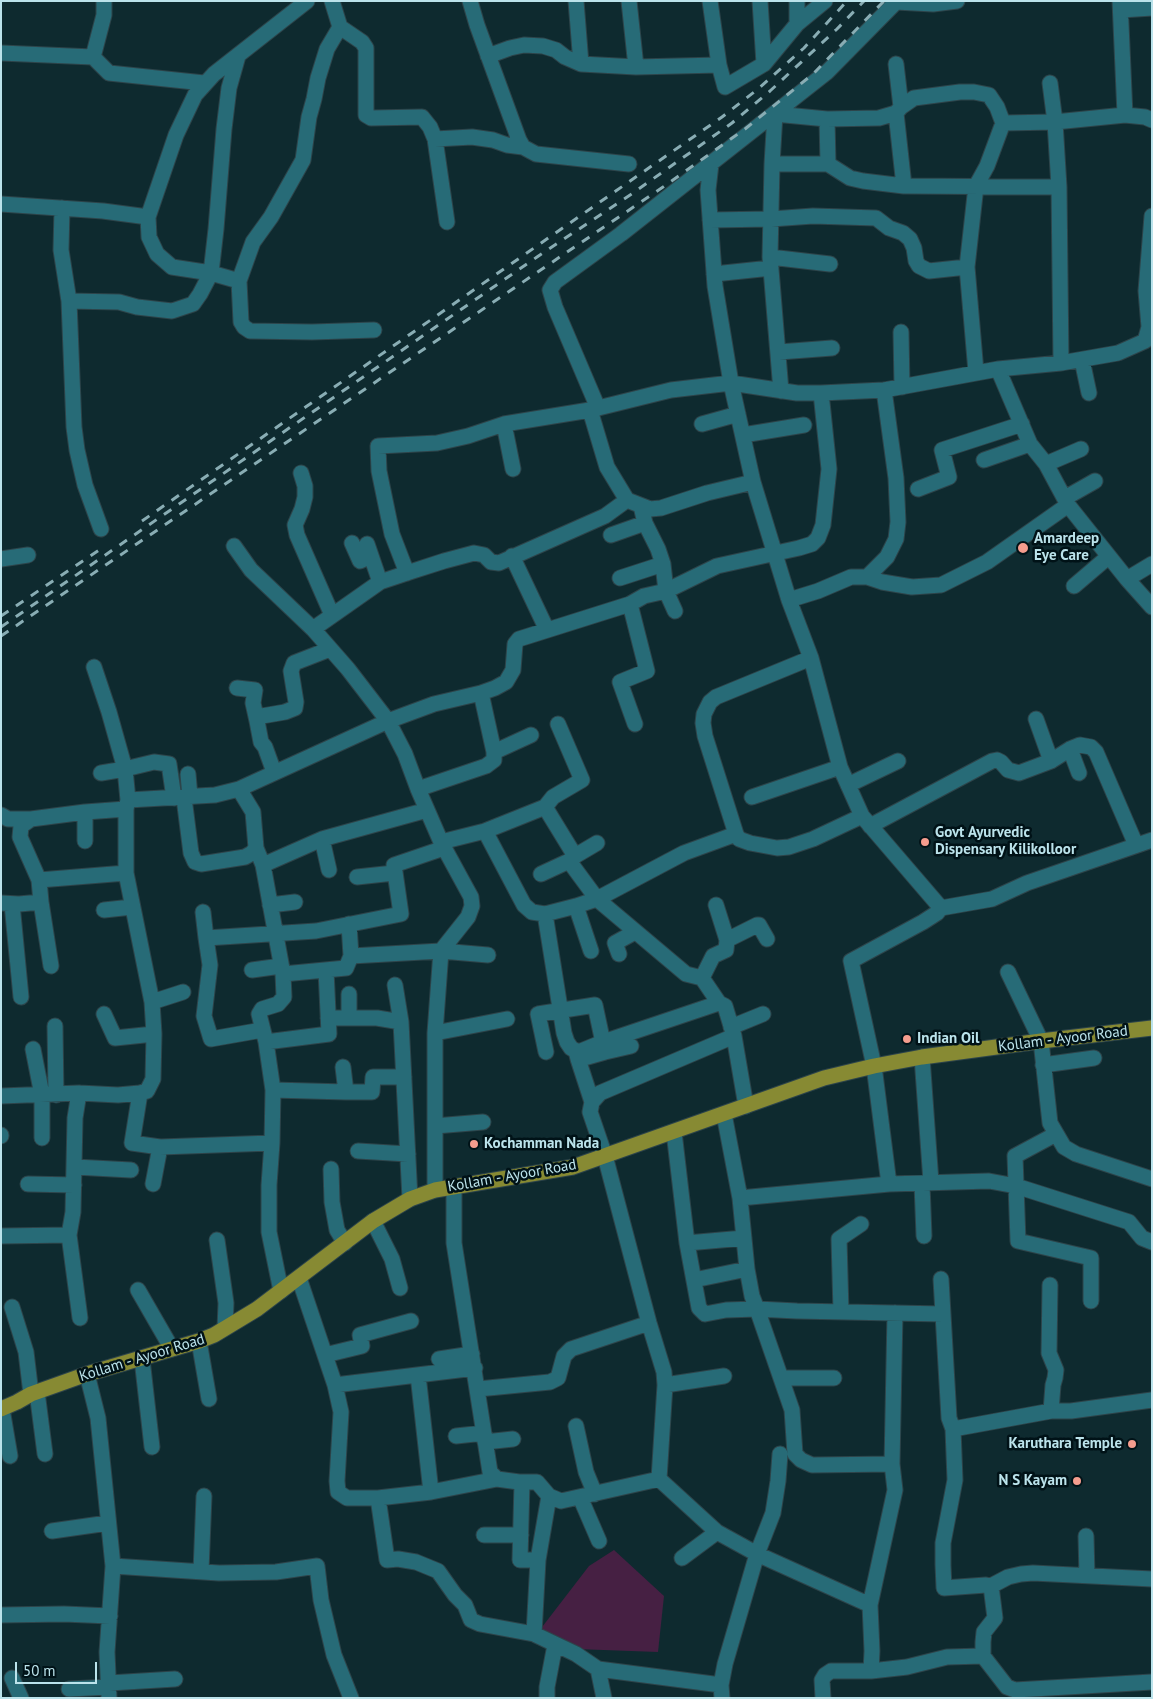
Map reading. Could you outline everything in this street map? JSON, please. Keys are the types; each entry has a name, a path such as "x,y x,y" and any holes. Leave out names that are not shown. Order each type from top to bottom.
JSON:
{"main road":[{"name":"Kollam - Ayoor Road","path":"2,1409 34,1393 87,1374 199,1342 257,1309 373,1221 410,1199 435,1190 573,1168 824,1078 874,1066 922,1057 1152,1028"}],"street":[{"path":"93,57 104,15 104,1"},
{"path":"239,281 210,273 172,267 157,254 149,236 148,217 176,135 195,95 204,83 307,1"},
{"path":"332,1 340,27 362,42 366,48 366,115 372,118 422,117 430,127 435,140 447,222"},
{"path":"470,1 488,56 523,147"},
{"path":"576,1 581,64"},
{"path":"629,1 636,67"},
{"path":"710,1 719,65 725,86 764,64 797,24 825,1"},
{"path":"760,1 764,64"},
{"path":"797,1 797,24"},
{"path":"675,611 666,591 663,564 658,549 634,503 607,467 594,409 550,290 554,282 621,234 712,164 827,72 897,2 933,4 957,1"},
{"path":"1125,115 1121,6 1152,8"},
{"path":"340,27 327,49 322,64 309,117 303,160 271,217 253,242 239,281 241,322 250,331 374,330"},
{"path":"488,56 510,48 543,46 556,50 565,57 581,64 636,67 719,65"},
{"path":"1,53 93,57 109,73 204,83"},
{"path":"69,301 119,302 137,307 172,311 192,304 200,294 210,273 217,220 224,129 230,88 238,56"},
{"path":"896,64 904,186"},
{"path":"1050,83 1055,122 1059,187 1061,363"},
{"path":"776,114 827,119 879,118 899,110 914,98 960,92 989,95 997,107 1003,123 987,166 976,186 967,267 976,372"},
{"path":"776,114 772,164 771,263 781,391"},
{"path":"1003,123 1055,122 1125,115 1145,117 1152,120"},
{"path":"827,119 828,164"},
{"path":"435,140 472,137 493,140 507,146 523,147 536,154 629,164"},
{"path":"712,164 708,190 714,274 731,383 753,482 774,553 810,658 840,767 848,785 866,821 941,908"},
{"path":"772,164 828,164 850,178 863,182 904,186 1059,187"},
{"path":"1,204 137,214 148,217"},
{"path":"62,208 61,250 69,301 74,427 85,485 101,529"},
{"path":"710,220 813,216 876,218 889,228 903,233 910,239 919,266 929,271 967,267"},
{"path":"407,573 392,534 379,471 378,446 437,443 468,436 504,424 594,409 671,390 731,383 781,391 820,393 884,390 976,372 1061,363 1118,353 1149,337 1146,290 1149,277 1152,216"},
{"path":"714,274 771,263 830,264"},
{"path":"900,332 902,387"},
{"path":"778,352 832,348"},
{"path":"1082,360 1089,393"},
{"path":"998,369 1030,444 1046,464 1067,502 1108,557 1152,607"},
{"path":"867,577 887,558 896,539 898,522 896,478 884,390"},
{"path":"1,815 8,819 31,819 127,804 215,795 239,789 388,721 434,704 481,693 506,682 513,670 515,644 519,639 630,604 644,596 666,591 717,566 812,544 818,538 823,525 829,470 820,393"},
{"path":"702,424 738,414"},
{"path":"504,424 514,469"},
{"path":"918,489 949,477 942,450 1022,424"},
{"path":"743,436 804,425"},
{"path":"984,460 1030,444"},
{"path":"1046,464 1081,449"},
{"path":"301,473 305,486 305,497 295,525 297,536 332,615"},
{"path":"789,600 818,591 851,577 867,577 882,582 912,587 941,585 987,562 1095,481"},
{"path":"313,628 380,582 407,573 474,553 484,555 491,562 499,563 634,503 650,509 661,508 708,493 753,482"},
{"path":"611,535 645,523"},
{"path":"352,543 360,561 369,550 380,582"},
{"path":"234,546 251,570 313,628 348,669 388,721 406,754 418,789 442,845 471,897 472,906 468,916 441,951 435,1032 435,1190"},
{"path":"1,558 28,555"},
{"path":"512,556 547,630"},
{"path":"1074,586 1108,557"},
{"path":"620,578 663,564"},
{"path":"1127,579 1152,564"},
{"path":"630,604 647,671 620,682 635,724"},
{"path":"257,721 262,716 285,712 295,708 296,702 291,671 294,663 330,648"},
{"path":"810,658 716,697 710,702 704,714 705,736 736,834 740,839 750,844 776,848 789,847 866,821 997,760 1008,770 1019,773 1051,761 1070,748 1080,746 1090,748 1096,752 1136,845"},
{"path":"1,1096 79,1093 118,1095 140,1093 147,1091 152,1079 154,1034 152,1002 126,873 127,804 125,769 94,667"},
{"path":"237,688 256,690 253,703 261,742 265,747 274,772"},
{"path":"418,789 486,766 494,760 494,752 481,693"},
{"path":"1036,719 1051,761"},
{"path":"206,938 316,931 400,914 394,864 545,807 553,797 582,780 558,724"},
{"path":"494,752 532,734"},
{"path":"1070,748 1079,773"},
{"path":"848,785 898,761"},
{"path":"101,772 125,769 154,762 169,764 183,798 191,853 195,862 201,864 245,857 256,848"},
{"path":"752,797 840,767"},
{"path":"183,798 188,774"},
{"path":"239,789 254,812 256,848 263,865 282,970 284,997 278,1004 262,1008 259,1014 272,1090 269,1232 281,1292"},
{"path":"545,807 572,859 597,899 686,974 702,978 719,1004 725,1006 732,1032 746,1106"},
{"path":"263,865 322,839 427,810"},
{"path":"85,812 86,841"},
{"path":"31,819 21,826 20,837 39,880 51,966"},
{"path":"485,830 524,905 532,912 545,914 597,899 684,853 736,834"},
{"path":"322,839 329,870"},
{"path":"889,1184 874,1066 851,961 937,913 941,908 992,899 1027,883 1152,840"},
{"path":"541,874 572,859 598,843"},
{"path":"39,880 126,873"},
{"path":"357,878 394,873"},
{"path":"21,997 6,903 41,902"},
{"path":"270,906 295,902"},
{"path":"702,978 713,956 726,950 727,940 716,905"},
{"path":"576,906 592,951"},
{"path":"104,910 132,907"},
{"path":"203,912 210,965 204,1016 210,1039 329,1034 326,970"},
{"path":"545,914 567,1042 577,1055 592,1102 590,1112 606,1156 649,1323 664,1372 665,1385 659,1479"},
{"path":"252,970 326,970 346,968 351,956 349,924"},
{"path":"727,940 757,925 759,925 767,939"},
{"path":"619,954 616,943 635,932"},
{"path":"351,956 441,951 488,955"},
{"path":"1008,972 1041,1041 1050,1123 1064,1147 1076,1154 1152,1179"},
{"path":"395,985 401,1022 410,1199"},
{"path":"152,1002 183,992"},
{"path":"349,994 349,1018"},
{"path":"604,1047 719,1004"},
{"path":"546,1052 538,1014 595,1005 604,1047"},
{"path":"104,1014 115,1038 154,1034"},
{"path":"592,1102 600,1093 732,1032 763,1014"},
{"path":"328,1018 377,1018 401,1022"},
{"path":"435,1032 507,1019"},
{"path":"42,1138 49,1095 55,1026"},
{"path":"577,1055 581,1051 604,1047 631,1046"},
{"path":"33,1049 49,1095"},
{"path":"922,1057 927,1183 924,1236"},
{"path":"1043,1064 1094,1058"},
{"path":"343,1067 346,1092"},
{"path":"272,1090 372,1092 372,1077 404,1078"},
{"path":"79,1093 75,1118 73,1212 69,1235 80,1318"},
{"path":"140,1093 132,1143 160,1147 272,1143"},
{"path":"724,1114 740,1198 747,1269 752,1296 792,1410 795,1454 802,1460 812,1464 892,1464"},
{"path":"435,1126 483,1122"},
{"path":"674,1132 687,1243 699,1308 705,1314 726,1310 757,1309 943,1314"},
{"path":"1056,1134 1015,1156 1018,1241 1091,1258 1091,1300"},
{"path":"154,1184 160,1147"},
{"path":"358,1151 408,1154"},
{"path":"75,1168 131,1170"},
{"path":"330,1169 332,1202 337,1230 345,1243"},
{"path":"740,1198 889,1184 989,1181 1016,1186 1129,1222 1142,1238 1152,1242"},
{"path":"28,1184 74,1186"},
{"path":"454,1186 454,1243 490,1472 497,1478"},
{"path":"373,1221 392,1259 400,1288"},
{"path":"841,1312 839,1239 861,1224"},
{"path":"1,1236 69,1235"},
{"path":"687,1243 744,1238"},
{"path":"217,1240 226,1303 225,1328"},
{"path":"694,1280 747,1269"},
{"path":"299,1278 326,1355 341,1412 337,1481 338,1492 347,1498 378,1498 431,1492 497,1478 537,1482 549,1496 561,1501 659,1479"},
{"path":"941,1279 949,1418 953,1429 955,1480 944,1542 944,1588 991,1586 1008,1577 1021,1574 1152,1580"},
{"path":"1050,1285 1049,1353 1056,1370 1053,1385 1052,1411"},
{"path":"138,1290 172,1349"},
{"path":"12,1307 26,1352 45,1454"},
{"path":"871,1671 870,1605 895,1490 892,1464 895,1313"},
{"path":"326,1355 362,1346 360,1335 411,1321"},
{"path":"478,1389 550,1382 558,1378 564,1356 571,1349 649,1323"},
{"path":"199,1342 210,1400"},
{"path":"142,1359 152,1447"},
{"path":"439,1359 473,1361"},
{"path":"335,1385 418,1375 473,1361"},
{"path":"87,1374 98,1418 113,1566 107,1652 109,1689"},
{"path":"418,1375 431,1492"},
{"path":"665,1385 724,1376"},
{"path":"782,1378 834,1378"},
{"path":"953,1429 1052,1411 1071,1411 1152,1400"},
{"path":"2,1409 10,1456"},
{"path":"576,1426 586,1472 588,1495 599,1541"},
{"path":"456,1436 513,1439"},
{"path":"378,1498 387,1560 398,1558 416,1562 438,1571 454,1595 465,1605 471,1620 480,1624 534,1634 576,1654 598,1668 722,1692 725,1664 757,1554 773,1512 780,1454"},
{"path":"659,1479 717,1532 757,1554 870,1605"},
{"path":"522,1482 520,1560 538,1560"},
{"path":"202,1571 204,1496"},
{"path":"534,1634 538,1560 549,1496"},
{"path":"52,1531 108,1523"},
{"path":"682,1558 717,1532"},
{"path":"484,1535 520,1535"},
{"path":"1086,1536 1087,1576"},
{"path":"113,1566 219,1572 276,1572 317,1566 321,1600 334,1655 351,1698"},
{"path":"991,1586 995,1618 984,1632 984,1656 1007,1687 1017,1694 1152,1682"},
{"path":"1,1615 64,1614 110,1616"},
{"path":"547,1698 547,1687 555,1645"},
{"path":"823,1698 822,1680 831,1671 871,1671 908,1668 947,1657 984,1656"},
{"path":"598,1668 604,1698"},
{"path":"12,1678 21,1698"},
{"path":"69,1689 109,1689 174,1679"}],"shaded area":[{"path":"614,1550 664,1596 658,1652 576,1649 539,1631 589,1566"}],"railway":[{"path":"142,521 722,117 758,89 804,48 847,1"},
{"path":"1,627 732,123 770,91 837,29 864,1"},
{"path":"1,636 663,187 745,129 813,74 884,1"},
{"path":"1,616 105,546"}],"place":[{"name":"Amardeep Eye Care","path":"1023,548"},
{"name":"Govt Ayurvedic Dispensary Kilikolloor","path":"925,842"},
{"name":"Indian Oil","path":"907,1039"},
{"name":"Kochamman Nada","path":"474,1144"},
{"name":"Karuthara Temple","path":"1132,1444"},
{"name":"N S Kayam","path":"1077,1481"}]}
